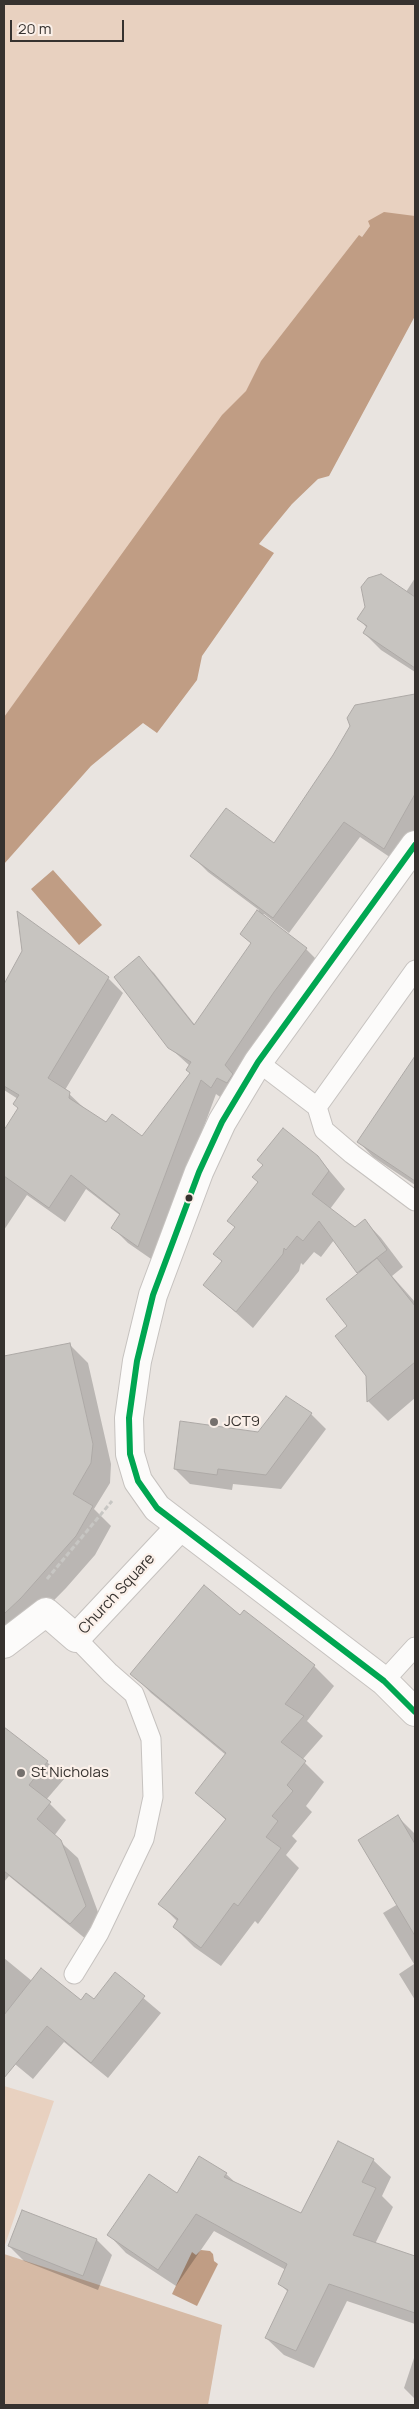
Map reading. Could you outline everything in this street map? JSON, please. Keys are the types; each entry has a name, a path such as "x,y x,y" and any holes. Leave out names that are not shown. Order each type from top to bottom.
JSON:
{"street":[{"path":"415,845 258,1062 222,1122 199,1172 153,1295 137,1361 128,1418 130,1454 138,1481 157,1508 384,1681 415,1712"},
{"name":"Church Square","path":"4,1644 46,1612 76,1638 180,1527"}],"lane":[{"path":"317,1107 415,970"},
{"path":"258,1062 317,1107 324,1130 352,1154 415,1201"},
{"path":"74,1974 99,1933 144,1839 153,1797 151,1739 134,1694 110,1674 76,1638"},
{"path":"384,1681 415,1647"}],"path":[{"path":"41,1586 114,1499 138,1481"}],"shaded area":[{"path":"4,4 415,4 415,223 370,226 4,717"},
{"path":"384,212 415,216 415,316 329,476 318,479 292,504 259,544 274,553 202,656 197,680 157,733 143,723 91,766 4,864 4,717 222,415 246,391 261,361 359,235 362,237 370,226 368,221"},
{"path":"53,870 102,925 79,945 31,889"},
{"path":"4,2086 54,2101 4,2248"},
{"path":"201,2250 210,2251 213,2254 214,2261 218,2264 197,2306 172,2294 192,2252 196,2255"},
{"path":"4,2254 222,2325 208,2405 4,2405"}],"building":[{"path":"381,574 415,597 415,668 363,633 367,626 357,619 365,607 361,587 368,578"},
{"path":"415,694 415,794 384,849 344,822 273,918 190,856 226,808 274,843 333,755 350,726 347,718 355,705"},
{"path":"257,910 307,948 274,992 225,1065 233,1074 227,1083 217,1078 211,1088 201,1080 138,1247 111,1228 120,1214 71,1175 49,1208 4,1176 4,1130 18,1108 13,1104 19,1095 4,1086 4,984 22,951 17,911 109,977 48,1078 70,1092 69,1098 106,1122 112,1114 142,1136 190,1073 186,1070 191,1062 168,1048 114,977 139,956 194,1025 251,943 240,934"},
{"path":"415,1056 415,1181 357,1142"},
{"path":"283,1128 318,1156 329,1171 312,1194 355,1227 365,1219 387,1250 357,1273 319,1221 303,1241 297,1236 286,1250 284,1248 283,1254 236,1312 203,1285 222,1261 213,1254 235,1227 227,1221 258,1182 252,1177 263,1165 257,1160"},
{"path":"377,1258 415,1306 415,1362 367,1402 366,1376 335,1336 347,1326 326,1299"},
{"path":"70,1343 93,1444 91,1463 73,1494 93,1506 76,1536 21,1598 4,1614 4,1356"},
{"path":"286,1396 312,1413 266,1475 218,1469 217,1475 174,1469 180,1421 258,1432"},
{"path":"204,1585 240,1615 244,1610 315,1665 285,1704 304,1716 281,1742 306,1761 287,1785 293,1791 272,1816 278,1821 266,1837 281,1848 238,1906 234,1903 201,1948 173,1927 178,1919 158,1904 226,1819 195,1793 226,1753 130,1674"},
{"path":"4,1727 48,1761 29,1785 51,1802 37,1819 61,1840 86,1906 70,1924 4,1871"},
{"path":"398,1815 415,1844 415,1936 358,1840"},
{"path":"41,1968 81,2000 86,1993 94,1999 115,1972 145,1996 91,2063 47,2026 4,2078 4,2015"},
{"path":"338,2141 374,2159 362,2182 376,2188 353,2235 415,2256 415,2313 329,2284 296,2351 265,2338 288,2290 278,2284 287,2264 196,2214 158,2270 107,2235 149,2174 177,2193 199,2156 227,2173 224,2177 301,2213"},
{"path":"22,2210 97,2239 83,2276 8,2246"}],"transit line":[{"path":"415,845 258,1062 222,1122 199,1172 153,1295 137,1361 129,1418 130,1454 138,1481 157,1508 384,1681 415,1712"}],"place":[{"name":"JCT9","path":"214,1422"},
{"name":"St Nicholas","path":"21,1773"}]}
